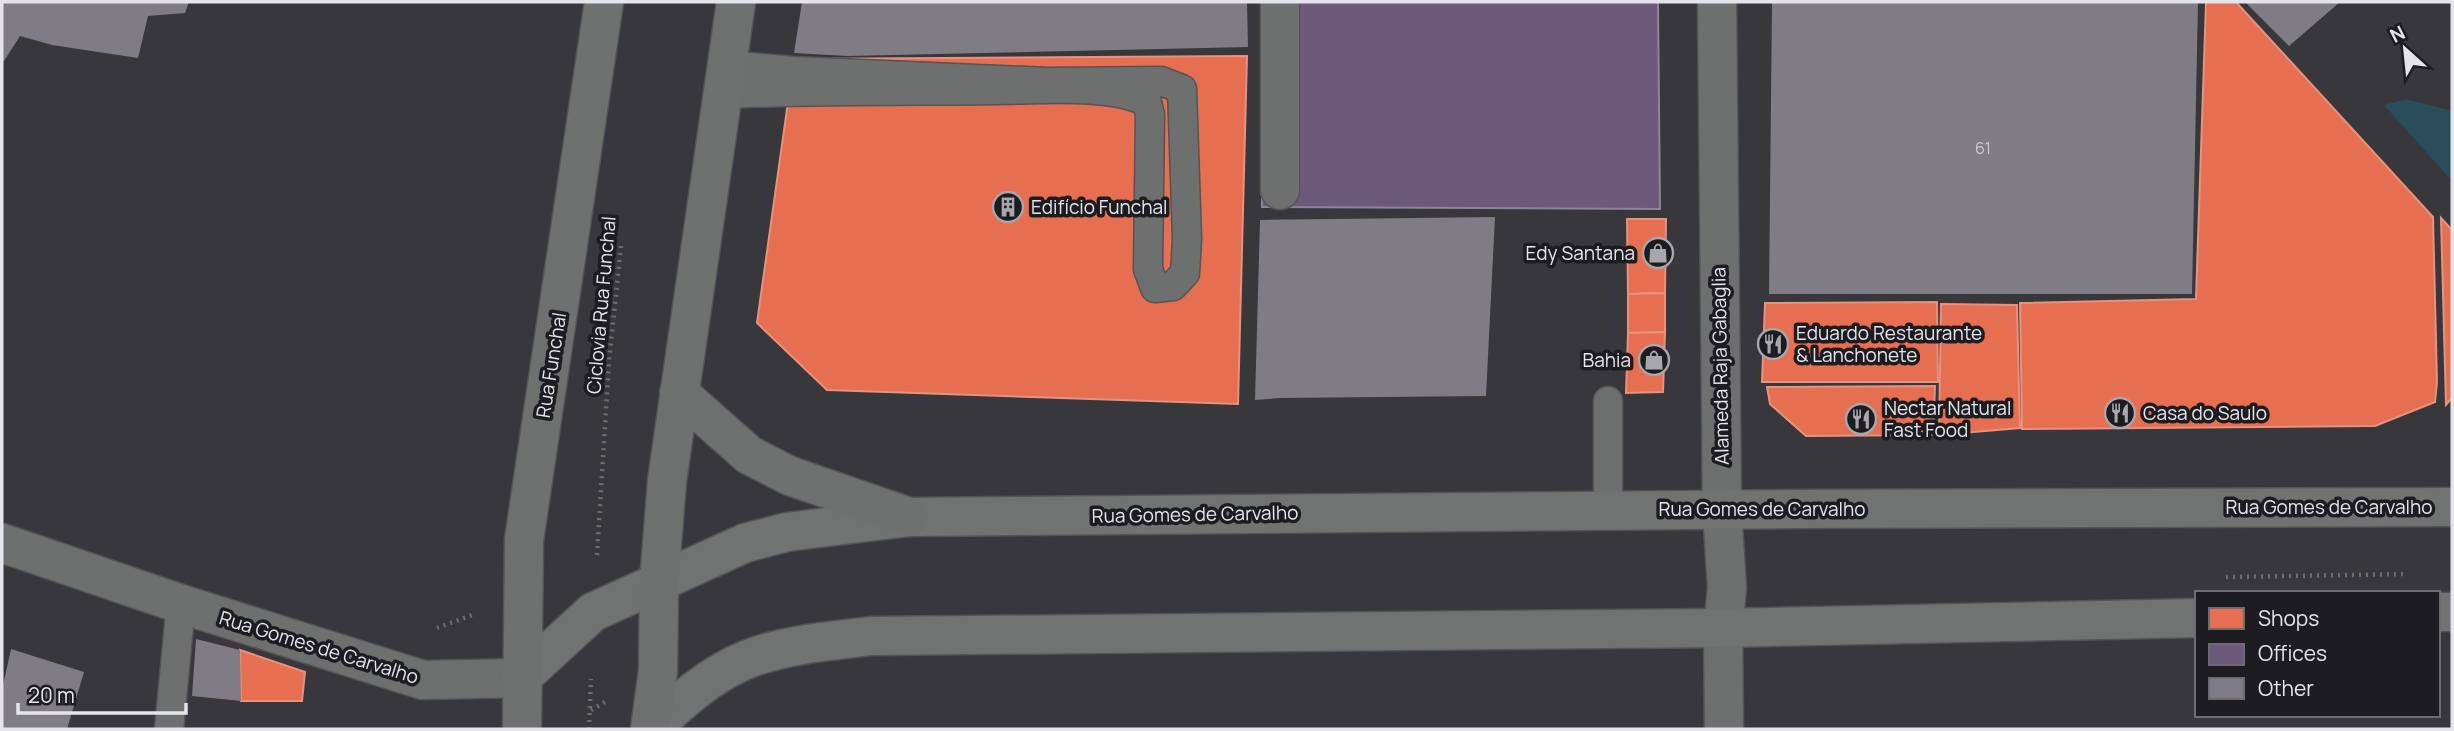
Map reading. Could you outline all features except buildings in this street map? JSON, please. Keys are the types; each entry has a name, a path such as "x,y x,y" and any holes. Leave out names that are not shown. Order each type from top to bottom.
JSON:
{"main road":[{"name":"Rua Funchal","path":"522,729 524,540 604,2"},
{"path":"651,729 658,671 659,582 667,481 736,2"},
{"path":"680,393 749,455 790,476 909,517"}],"street":[{"path":"1280,2 1280,190"},
{"name":"Alameda Raja Gabaglia","path":"1717,2 1722,509 1727,588 1723,628 1724,729"},
{"name":"Rua Gomes de Carvalho","path":"2,543 181,604 423,680 521,678 593,612 745,543 787,532 909,517 1722,509 2452,507"},
{"path":"651,729 676,705 712,678 749,659 807,644 872,636 1723,628 2195,618"}],"lane":[{"path":"793,71 1049,82 1161,81 1182,89 1187,239 1185,273 1173,286 1155,288 1148,269 1150,115 1147,102 1131,94 1078,90 790,91 725,79 793,71"},
{"path":"1608,401 1608,510"},
{"path":"169,729 181,604"}],"path":[{"name":"Ciclovia Rua Funchal","path":"593,612 609,361 622,237"},
{"path":"428,632 523,596"}],"water":[{"path":"2406,99 2452,111 2452,181 2384,105"}],"place":[{"name":"Edifício Funchal","path":"1008,207"},
{"name":"Edy Santana","path":"1658,253"},
{"name":"Eduardo Restaurante & Lanchonete","path":"1773,344"},
{"name":"Bahia","path":"1654,360"},
{"name":"Casa do Saulo","path":"2120,413"},
{"name":"Nectar Natural Fast Food","path":"1861,419"}]}
